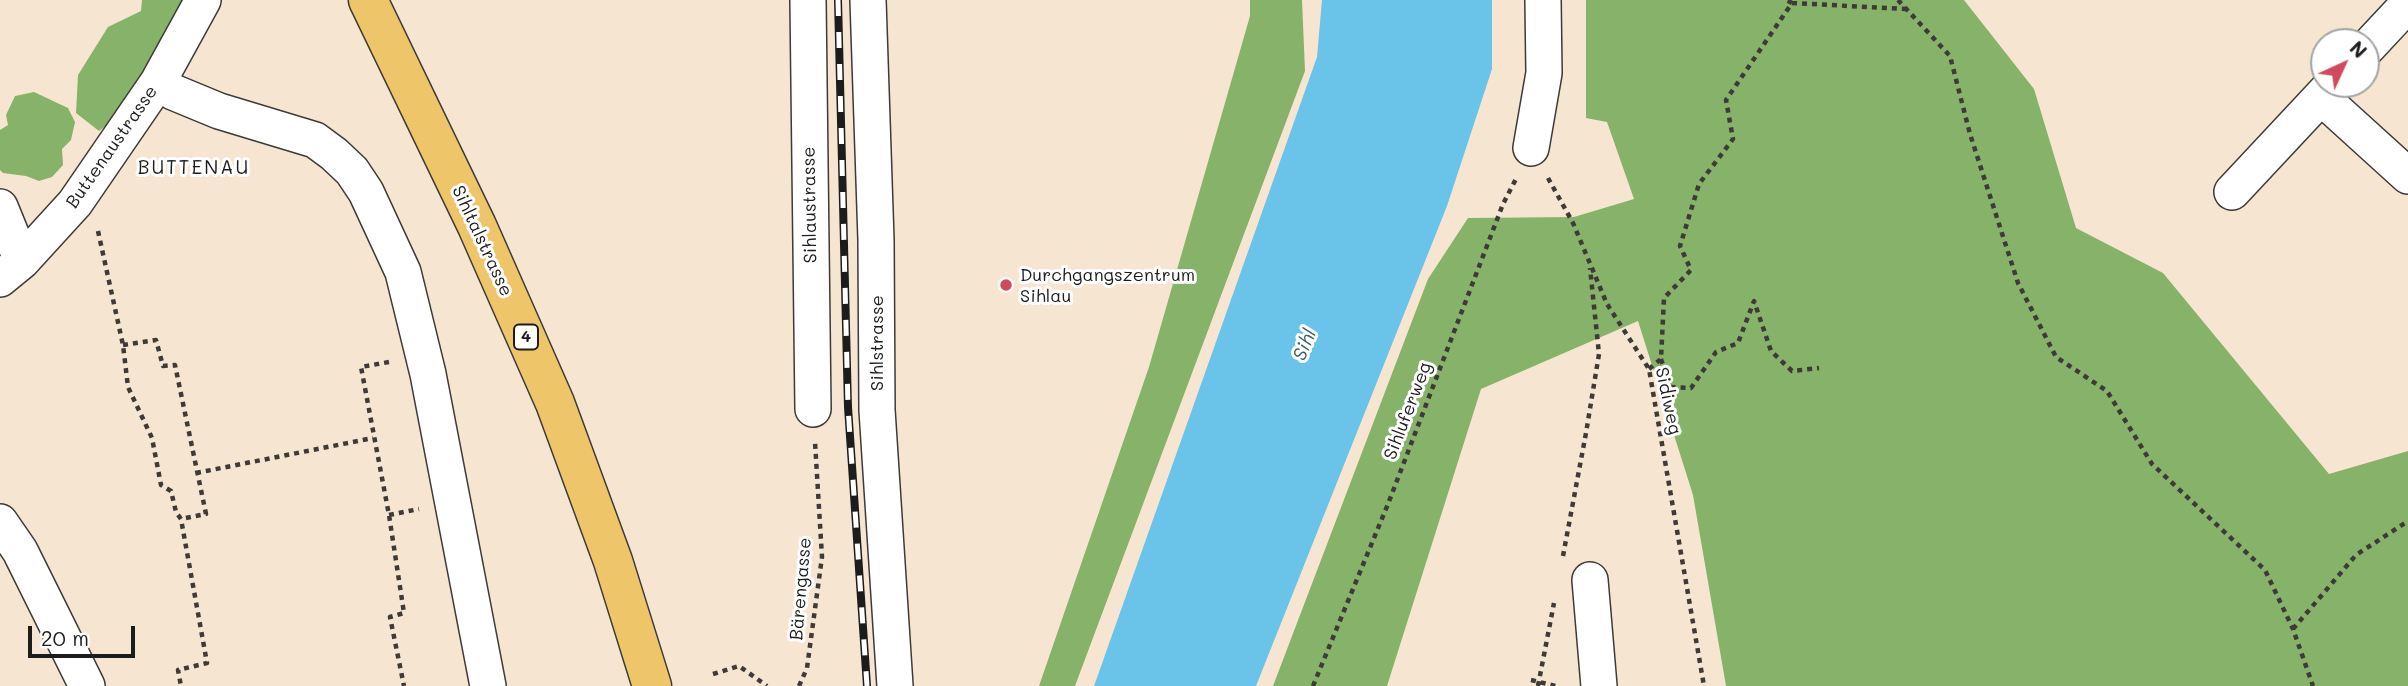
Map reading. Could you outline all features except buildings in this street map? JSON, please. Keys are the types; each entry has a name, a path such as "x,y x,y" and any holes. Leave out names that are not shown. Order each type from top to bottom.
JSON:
{"main road":[{"name":"Sihltalstrasse","path":"368,0 477,226 555,403 613,561 652,686"}],"street":[{"name":"Buttenaustrasse","path":"11,270 75,203 158,82 203,0"},
{"name":"Sihlaustrasse","path":"807,0 813,409"},
{"name":"Sihlstrasse","path":"868,0 876,240 877,410 895,686"},
{"path":"1531,148 1544,74 1543,0"},
{"path":"2380,34 2408,4"},
{"path":"158,82 173,92 219,111 315,140 334,153 352,171 366,192 403,272 428,374 488,686"},
{"path":"2232,192 2320,98"},
{"path":"2335,98 2408,176"},
{"path":"0,207 11,270"},
{"path":"0,522 20,551 87,686"},
{"path":"1576,572 1599,686"}],"path":[{"path":"1898,0 1950,56 1970,134 2018,283 2056,357 2107,391 2152,464 2265,570 2293,629 2314,686"},
{"path":"1819,368 1791,371 1771,351 1754,301 1738,343 1716,352 1691,388 1670,387 1661,359 1664,298 1691,270 1680,246 1699,184 1733,139 1726,100 1789,2 1906,9"},
{"name":"Sidiweg","path":"1531,148 1573,223 1607,304 1649,369 1704,686"},
{"name":"Sihluferweg","path":"1314,686 1388,504 1503,204 1531,148"},
{"path":"75,203 98,231 123,345 128,387 152,438 161,485 170,491 181,519 207,663 178,670 181,686"},
{"path":"1576,572 1569,524 1599,354 1590,263"},
{"path":"123,345 156,340 163,366 175,365 206,514 181,519"},
{"path":"1649,369 1661,359"},
{"path":"391,362 361,367 404,613 390,617 404,686"},
{"name":"Bärengasse","path":"800,686 807,668 822,556 813,409"},
{"path":"196,472 373,438"},
{"path":"389,515 424,508"},
{"path":"2293,629 2356,555 2408,522"},
{"path":"1561,523 1569,524"},
{"path":"1538,684 1556,590"},
{"path":"1546,602 1554,603"},
{"path":"713,674 739,666 767,686"},
{"path":"1531,680 1538,684 1556,686"}],"green space":[{"path":"142,0 186,0 140,100 99,131 76,113 78,75 108,27 141,11"},
{"path":"1250,0 1302,0 1305,71 1075,686 1039,686 1149,367 1250,16"},
{"path":"1586,0 1964,0 2034,89 2076,228 2163,273 2329,474 2408,451 2408,686 1726,686 1693,495 1638,321 1481,389 1387,686 1273,686 1428,279 1468,218 1574,217 1634,199 1607,122 1586,118"},
{"path":"34,92 68,108 75,122 71,140 62,149 63,165 52,177 39,181 0,170 0,130 8,125 6,115 15,96"}],"water":[{"name":"Sihl","path":"1322,0 1492,0 1492,69 1447,206 1256,686 1094,686 1317,57"}],"railway":[{"path":"838,0 848,407 867,686"}],"place":[{"name":"Durchgangszentrum Sihlau","path":"1006,285"}],"district":[{"name":"BUTTENAU","path":"194,168"}]}
